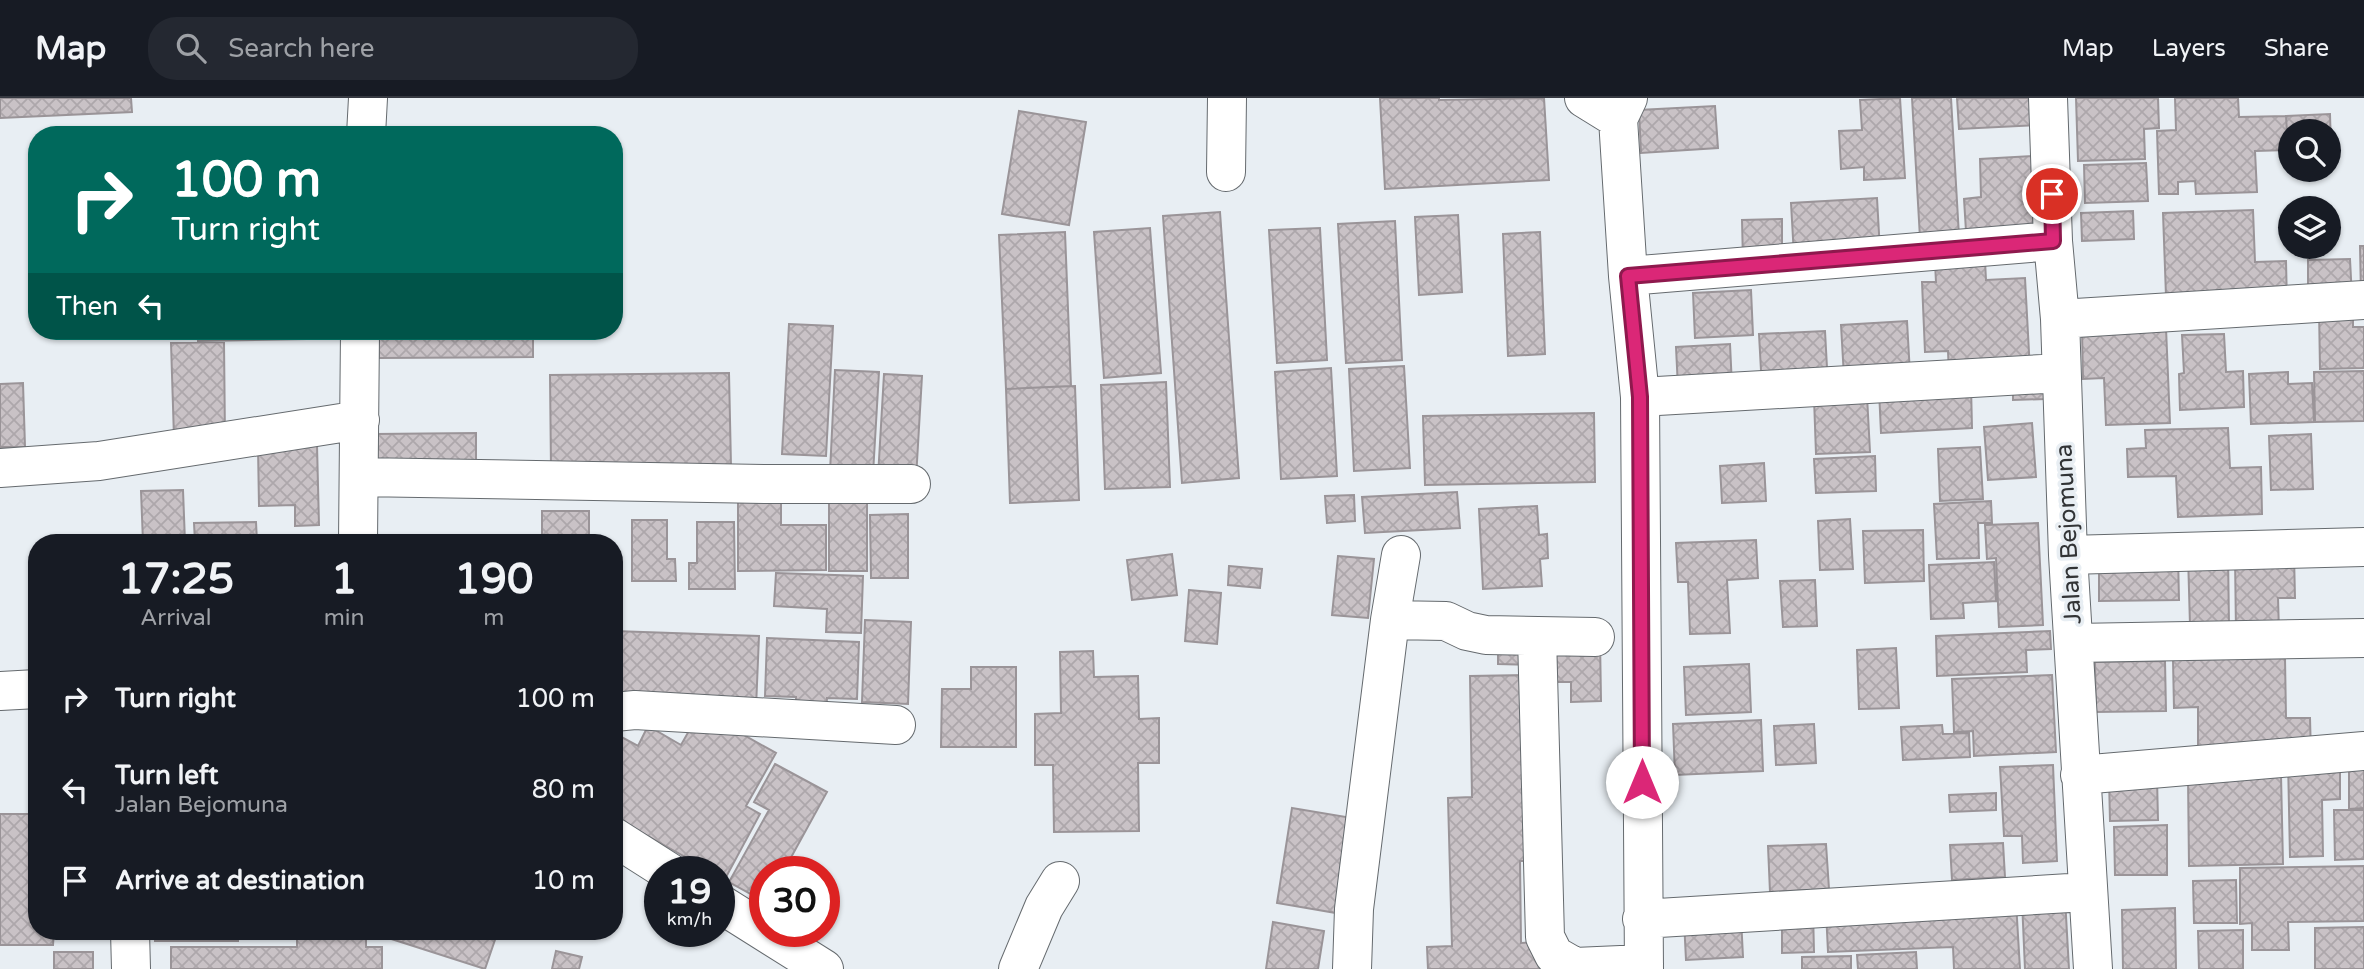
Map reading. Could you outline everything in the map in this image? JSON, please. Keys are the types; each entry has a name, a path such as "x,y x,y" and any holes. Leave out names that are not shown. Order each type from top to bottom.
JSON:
{"street":[{"path":"366,126 368,98"},
{"path":"1226,172 1227,98"},
{"path":"1537,636 1545,937 1554,955 1575,967 1644,966 1640,397 1628,276 1623,109 1584,98"},
{"name":"Jalan Bejomuna","path":"2048,98 2053,241 2060,319 2068,555 2086,892 2093,969"},
{"path":"1628,276 2053,241"},
{"path":"2060,319 2364,300"},
{"path":"358,534 360,340"},
{"path":"1640,397 2061,373"},
{"path":"0,468 99,461 360,420"},
{"path":"359,477 911,484"},
{"path":"2068,555 2364,547"},
{"path":"1352,969 1354,909 1390,620 1401,555"},
{"path":"1390,620 1446,621 1467,631 1486,635 1595,637"},
{"path":"2074,643 2364,638"},
{"path":"0,691 28,689"},
{"path":"623,711 896,726"},
{"path":"2080,775 2364,751"},
{"path":"623,843 644,856"},
{"path":"1018,969 1044,907 1060,881"},
{"path":"1642,919 2086,892"},
{"path":"735,913 824,969"},
{"path":"130,940 131,969"}],"building":[{"path":"0,98 131,98 132,112 0,118"},
{"path":"1380,98 1544,98 1549,180 1385,189"},
{"path":"1900,98 1905,178 1864,180 1864,167 1841,169 1839,131 1862,130 1860,100"},
{"path":"1912,98 1951,98 1959,236 1920,238"},
{"path":"1957,98 2035,98 2037,125 1959,129"},
{"path":"2076,98 2158,98 2159,128 2144,129 2145,159 2078,161"},
{"path":"2175,98 2238,98 2239,117 2286,116 2286,119 2278,119 2278,150 2255,151 2257,192 2196,194 2195,181 2178,182 2178,194 2159,194 2157,131 2176,130"},
{"path":"1715,106 1718,148 1641,153 1639,110"},
{"path":"1019,111 1086,122 1069,225 1002,214"},
{"path":"2330,114 2330,119 2286,119 2286,116"},
{"path":"2032,156 2037,227 1966,231 1964,199 1981,197 1980,159"},
{"path":"2146,163 2148,201 2085,203 2084,165"},
{"path":"1877,198 1880,251 1794,256 1791,203"},
{"path":"2253,210 2255,262 2286,261 2287,304 2166,296 2163,213"},
{"path":"2133,211 2134,239 2082,241 2081,213"},
{"path":"1220,212 1239,478 1182,483 1163,216"},
{"path":"1458,215 1462,292 1419,295 1415,217"},
{"path":"1782,219 1782,260 1743,261 1742,220"},
{"path":"1395,221 1402,360 1346,363 1338,224"},
{"path":"1150,228 1161,373 1104,378 1094,232"},
{"path":"1320,228 1327,360 1277,363 1269,230"},
{"path":"1065,232 1071,386 1006,389 999,235"},
{"path":"1540,232 1545,354 1508,356 1503,234"},
{"path":"2360,246 2364,246 2364,296 2361,296"},
{"path":"2350,259 2352,298 2308,299 2308,260"},
{"path":"1985,261 1986,280 2025,278 2030,371 1949,375 1948,351 1925,352 1922,282 1936,282 1935,263"},
{"path":"1751,290 1753,335 1695,338 1693,293"},
{"path":"2353,308 2353,327 2364,327 2364,368 2320,369 2319,309"},
{"path":"1907,321 1910,374 1844,377 1841,325"},
{"path":"789,324 833,326 826,456 782,454"},
{"path":"2166,328 2170,423 2106,425 2104,378 2083,379 2082,331"},
{"path":"1825,331 1828,386 1762,389 1759,334"},
{"path":"2224,334 2226,372 2243,371 2244,407 2180,410 2179,374 2184,373 2182,335"},
{"path":"379,340 533,340 533,357 379,358"},
{"path":"224,342 225,438 174,438 171,343"},
{"path":"1730,344 1732,386 1678,388 1676,347"},
{"path":"1404,366 1410,468 1354,471 1349,369"},
{"path":"1331,368 1337,476 1281,479 1275,372"},
{"path":"835,370 879,372 873,474 830,472"},
{"path":"2364,371 2364,421 2315,422 2314,372"},
{"path":"2288,372 2288,384 2312,383 2314,422 2251,424 2249,374"},
{"path":"729,373 731,466 551,469 550,375"},
{"path":"884,374 922,376 916,479 878,477"},
{"path":"2044,379 2045,399 2013,400 2013,381"},
{"path":"1166,382 1170,487 1105,489 1101,385"},
{"path":"23,383 25,447 0,447 0,384"},
{"path":"1075,386 1079,500 1010,503 1006,389"},
{"path":"1971,386 1972,428 1881,433 1879,390"},
{"path":"1867,396 1870,452 1816,454 1814,398"},
{"path":"1594,413 1595,482 1425,485 1423,416"},
{"path":"2032,423 2036,477 1988,480 1984,427"},
{"path":"2228,428 2230,468 2261,467 2262,514 2178,517 2176,476 2128,477 2127,449 2146,448 2145,430"},
{"path":"476,433 476,474 375,475 375,434"},
{"path":"2311,434 2313,489 2271,490 2269,436"},
{"path":"317,445 319,525 295,526 295,505 259,506 258,447"},
{"path":"1980,447 1983,499 1940,501 1938,449"},
{"path":"1875,456 1876,491 1816,493 1814,459"},
{"path":"1764,463 1766,501 1722,503 1720,466"},
{"path":"183,490 185,534 143,534 141,491"},
{"path":"1457,492 1460,528 1365,533 1362,497"},
{"path":"1354,495 1355,521 1327,523 1325,496"},
{"path":"738,496 781,496 781,525 826,525 826,570 738,571"},
{"path":"1991,501 1992,523 1978,523 1979,558 1937,559 1934,504"},
{"path":"829,502 867,502 867,571 829,571"},
{"path":"1537,506 1539,535 1547,534 1548,558 1540,559 1542,586 1483,589 1479,509"},
{"path":"542,511 589,511 589,534 542,534"},
{"path":"908,514 908,578 871,578 870,515"},
{"path":"1850,519 1853,569 1820,570 1818,521"},
{"path":"632,520 667,520 667,559 675,559 676,581 632,581"},
{"path":"256,522 257,534 195,534 194,523"},
{"path":"697,522 734,522 735,589 689,589 689,563 697,563"},
{"path":"2038,523 2043,625 1999,627 1996,558 1987,559 1985,525"},
{"path":"1923,530 1924,581 1865,583 1863,531"},
{"path":"1756,540 1758,578 1727,580 1730,633 1690,634 1688,582 1678,582 1676,543"},
{"path":"1172,554 1177,595 1132,600 1127,560"},
{"path":"2188,555 2228,555 2229,624 2190,625"},
{"path":"2294,555 2295,598 2278,598 2279,631 2236,632 2235,556"},
{"path":"1338,556 1374,559 1368,618 1332,615"},
{"path":"2178,556 2179,600 2099,601 2099,557"},
{"path":"1994,562 1996,601 1963,603 1964,618 1931,619 1929,565"},
{"path":"1229,566 1262,569 1260,588 1228,585"},
{"path":"776,573 863,576 861,633 826,632 827,609 774,606"},
{"path":"1815,580 1817,626 1783,627 1780,581"},
{"path":"1189,590 1221,593 1217,644 1185,641"},
{"path":"865,620 911,622 908,704 862,702"},
{"path":"623,631 759,636 756,708 623,703"},
{"path":"2050,631 2051,649 2026,650 2027,672 1937,676 1936,636"},
{"path":"767,638 859,642 857,699 827,698 826,718 796,717 796,697 765,696"},
{"path":"1498,638 1532,665 1498,664"},
{"path":"1600,639 1601,701 1571,702 1571,682 1556,682 1555,640"},
{"path":"1896,648 1899,708 1859,709 1857,650"},
{"path":"1093,651 1094,677 1138,676 1139,719 1159,718 1159,763 1138,763 1139,831 1054,832 1053,765 1035,765 1035,714 1061,713 1060,652"},
{"path":"2285,658 2286,718 2310,718 2311,755 2198,758 2198,707 2174,708 2173,660"},
{"path":"2165,661 2166,711 2096,712 2095,662"},
{"path":"1749,664 1751,712 1686,715 1684,667"},
{"path":"971,667 1016,667 1016,747 941,747 942,689 971,689"},
{"path":"1534,675 1538,861 1520,861 1521,943 1542,942 1543,969 1428,969 1427,947 1452,946 1448,798 1472,797 1470,676"},
{"path":"2052,675 2056,752 1974,756 1973,731 1954,732 1952,679"},
{"path":"698,715 733,729 776,753 746,806 760,814 735,860 735,856 683,856 623,822 623,738 638,746 648,726 681,745"},
{"path":"1761,720 1763,771 1675,775 1673,724"},
{"path":"1814,724 1816,763 1776,765 1774,726"},
{"path":"1942,725 1943,734 1969,733 1970,757 1903,760 1901,727"},
{"path":"2349,756 2364,756 2364,808 2349,809"},
{"path":"2288,760 2340,760 2340,799 2322,800 2323,856 2290,857"},
{"path":"775,764 827,792 792,856 749,856 749,893 735,885 735,871 769,810 754,802"},
{"path":"2053,765 2057,861 2023,863 2022,836 2004,836 2000,767"},
{"path":"2281,775 2283,864 2189,866 2188,777"},
{"path":"2157,778 2158,820 2110,821 2109,779"},
{"path":"1996,793 1996,810 1950,812 1949,795"},
{"path":"1292,808 1352,818 1336,913 1277,903"},
{"path":"2334,810 2364,810 2364,859 2335,860"},
{"path":"0,814 28,814 28,940 53,940 53,945 0,945"},
{"path":"2167,825 2167,875 2115,875 2114,827"},
{"path":"2003,843 2005,877 1952,880 1950,845"},
{"path":"1826,844 1829,889 1770,892 1768,846"},
{"path":"2364,866 2364,921 2288,922 2289,950 2252,950 2252,923 2240,924 2240,868"},
{"path":"2236,880 2237,923 2194,923 2193,881"},
{"path":"2065,898 2069,969 2025,969 2022,901"},
{"path":"2016,902 2020,969 1954,969 1953,947 1828,952 1826,911"},
{"path":"2175,908 2176,969 2123,969 2122,910"},
{"path":"1813,911 1814,952 1782,953 1782,912"},
{"path":"1741,918 1743,957 1686,960 1684,920"},
{"path":"1273,922 1324,931 1318,969 1266,969"},
{"path":"2364,927 2364,969 2315,969 2315,928"},
{"path":"2243,930 2243,969 2199,969 2198,931"},
{"path":"155,940 238,940 238,941"},
{"path":"297,940 366,940 366,947 382,947 382,969 171,969 171,947 297,947"},
{"path":"395,940 495,940 485,969"},
{"path":"556,951 582,957 579,969 552,969"},
{"path":"54,952 93,952 93,969 54,969"},
{"path":"1916,952 1917,969 1858,969 1857,955"},
{"path":"1851,956 1851,969 1802,969 1802,957"}],"route":[{"path":"1642,782 1640,397 1628,276 2053,241 2052,194"}]}
